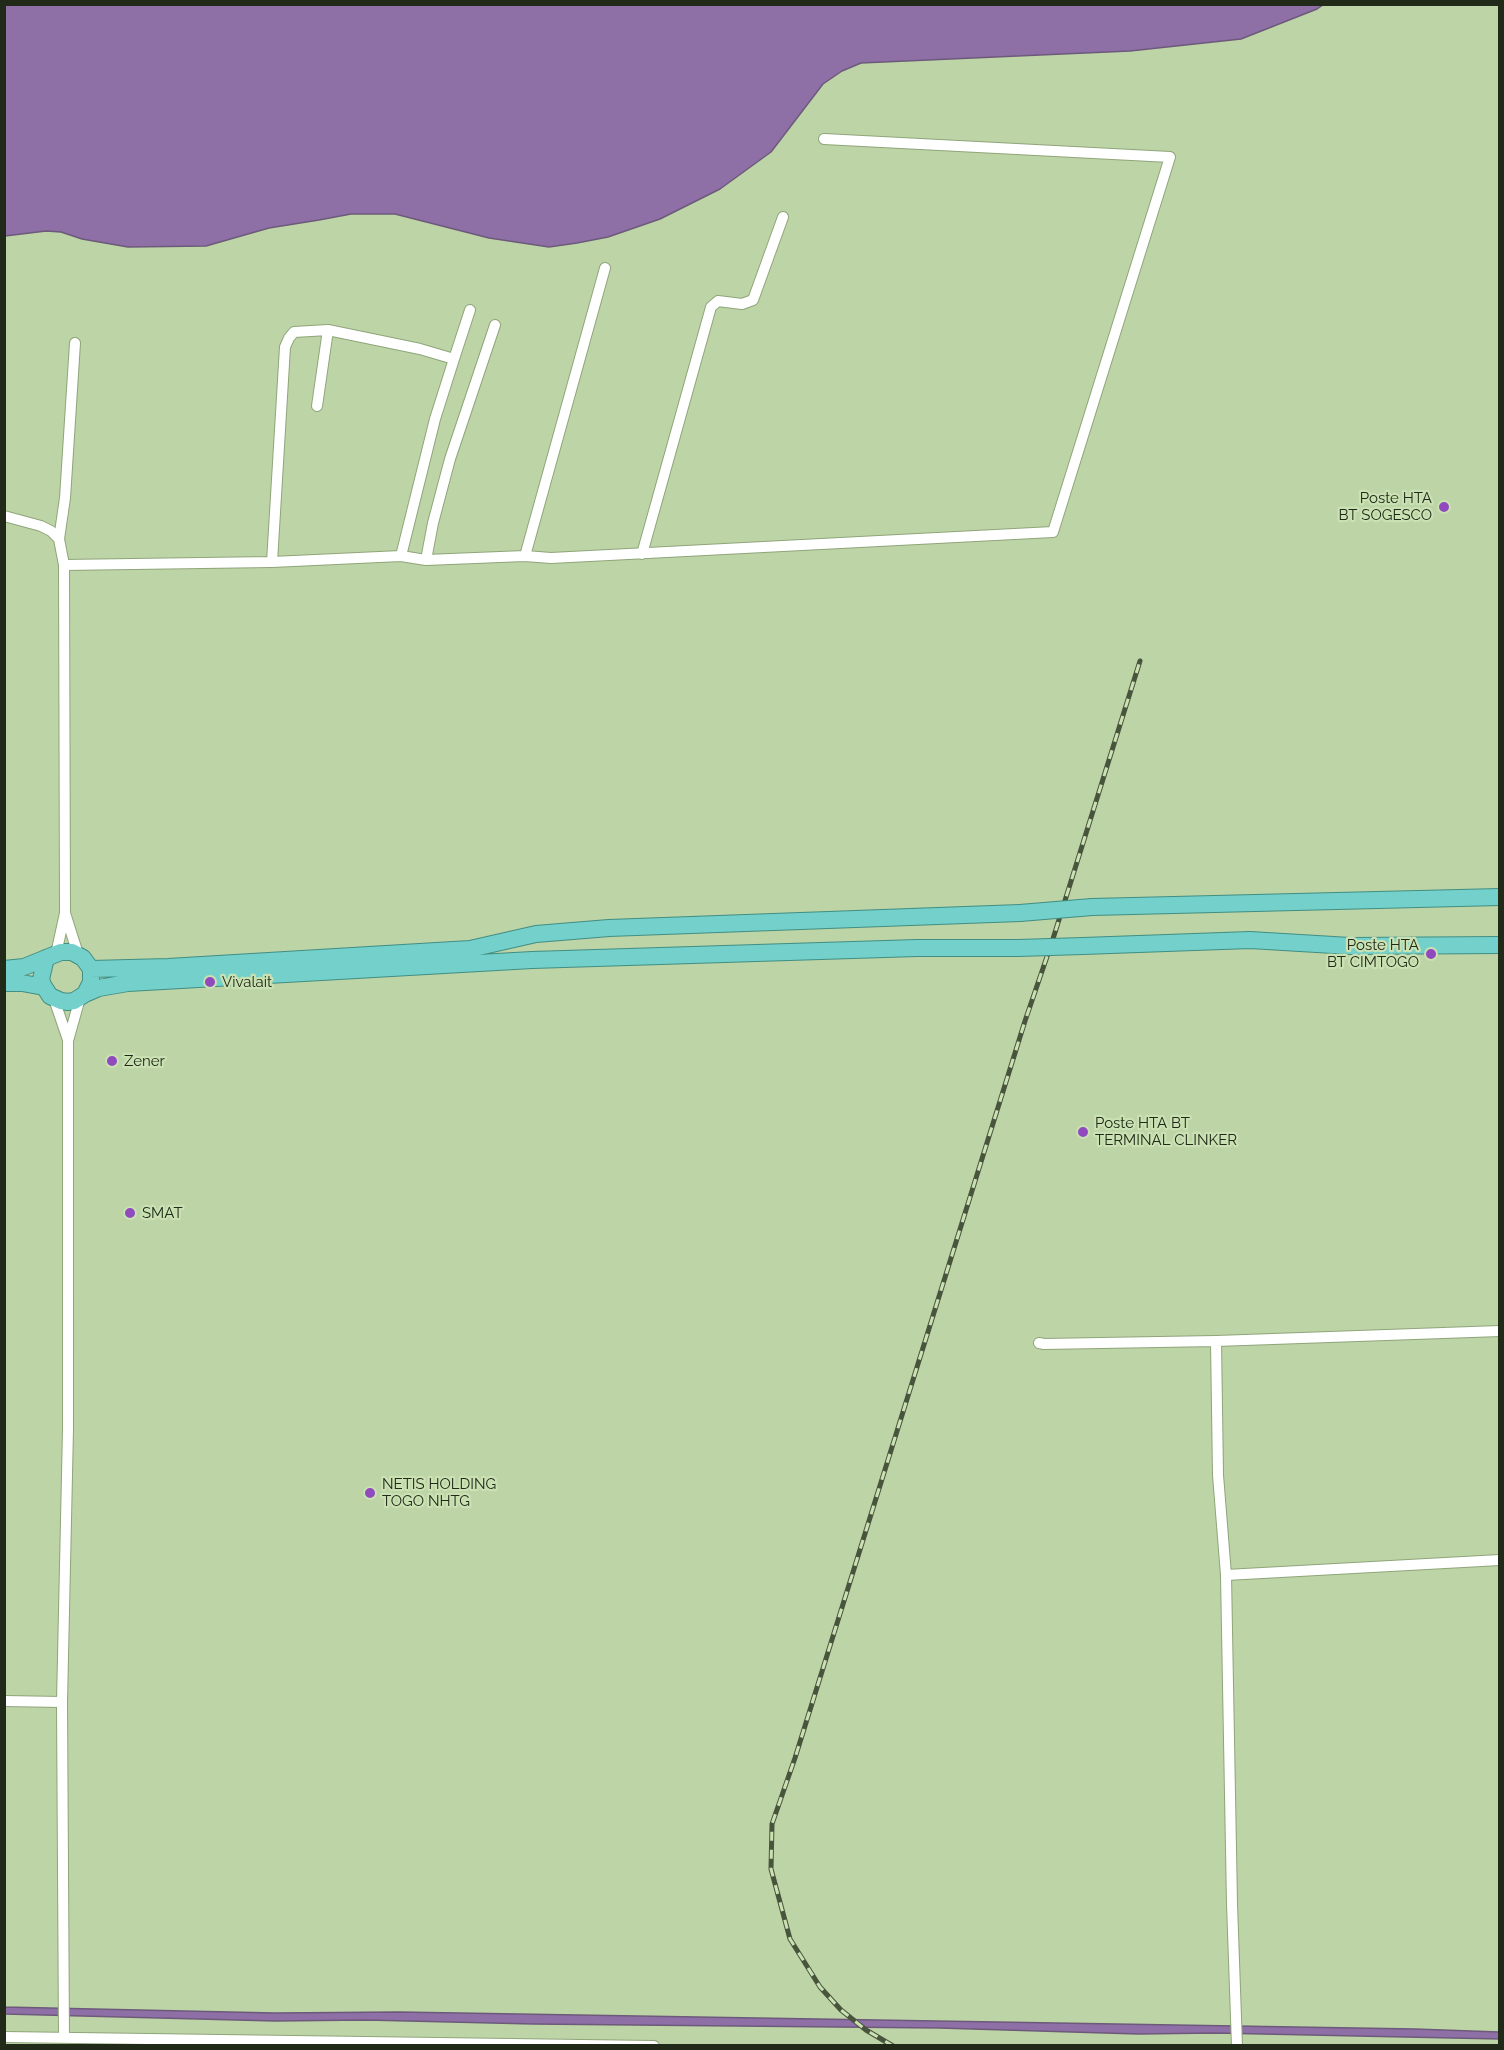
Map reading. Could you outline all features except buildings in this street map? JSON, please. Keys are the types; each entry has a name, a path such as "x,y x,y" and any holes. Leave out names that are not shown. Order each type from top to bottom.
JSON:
{"highway":[{"path":"91,969 168,967 470,949 536,934 597,928 1020,913 1092,907 1500,897"},
{"path":"4,983 22,983 68,1002 99,988 128,983 532,960 1250,940 1350,946 1500,945"},
{"path":"4,969 24,967 67,951 78,954 91,969 91,982 82,996"},
{"path":"49,993 41,973 51,956"}],"street":[{"path":"64,565 272,562 401,556 426,561 525,556 551,558 1053,532 1170,157 824,139"},
{"path":"642,554 711,307 718,301 742,304 753,300 783,217"},
{"path":"525,556 605,268"},
{"path":"401,556 435,419 470,310"},
{"path":"426,561 433,523 450,459 495,325"},
{"path":"272,562 285,347 294,332 328,330 428,351 454,359"},
{"path":"317,406 328,330"},
{"path":"75,343 65,498 59,539 64,565 65,913 78,954"},
{"path":"4,516 41,526 51,531 59,539"},
{"path":"51,956 65,913"},
{"path":"49,993 68,1041"},
{"path":"64,2038 62,1702 68,1429 68,1041 82,996"},
{"path":"1040,1343 1216,1341 1500,1331"},
{"path":"1216,1341 1218,1475 1226,1575 1237,2046"},
{"path":"1226,1575 1500,1560"},
{"path":"4,1701 62,1702"},
{"path":"4,2037 29,2042 64,2038 117,2042 654,2046"}],"shaded area":[{"path":"5,4 1323,5 1241,39 1130,51 861,63 842,71 823,84 771,152 720,189 660,219 608,237 549,247 489,238 395,214 351,214 269,228 206,246 128,247 82,239 61,232 46,231 5,236"},
{"path":"4,2007 1415,2029 1499,2032 1500,2039 1215,2033 1138,2034 939,2028 366,2020 275,2021 5,2014"}],"railway":[{"path":"893,2046 866,2030 841,2010 820,1987 790,1939 771,1869 772,1824 795,1758 1140,661"}],"place":[{"name":"Poste HTA BT SOGESCO","path":"1444,507"},
{"name":"Poste HTA BT CIMTOGO","path":"1431,954"},
{"name":"Vivalait","path":"210,982"},
{"name":"Zener","path":"112,1061"},
{"name":"Poste HTA BT TERMINAL CLINKER","path":"1083,1132"},
{"name":"SMAT","path":"130,1213"},
{"name":"NETIS HOLDING TOGO NHTG","path":"370,1493"}]}
